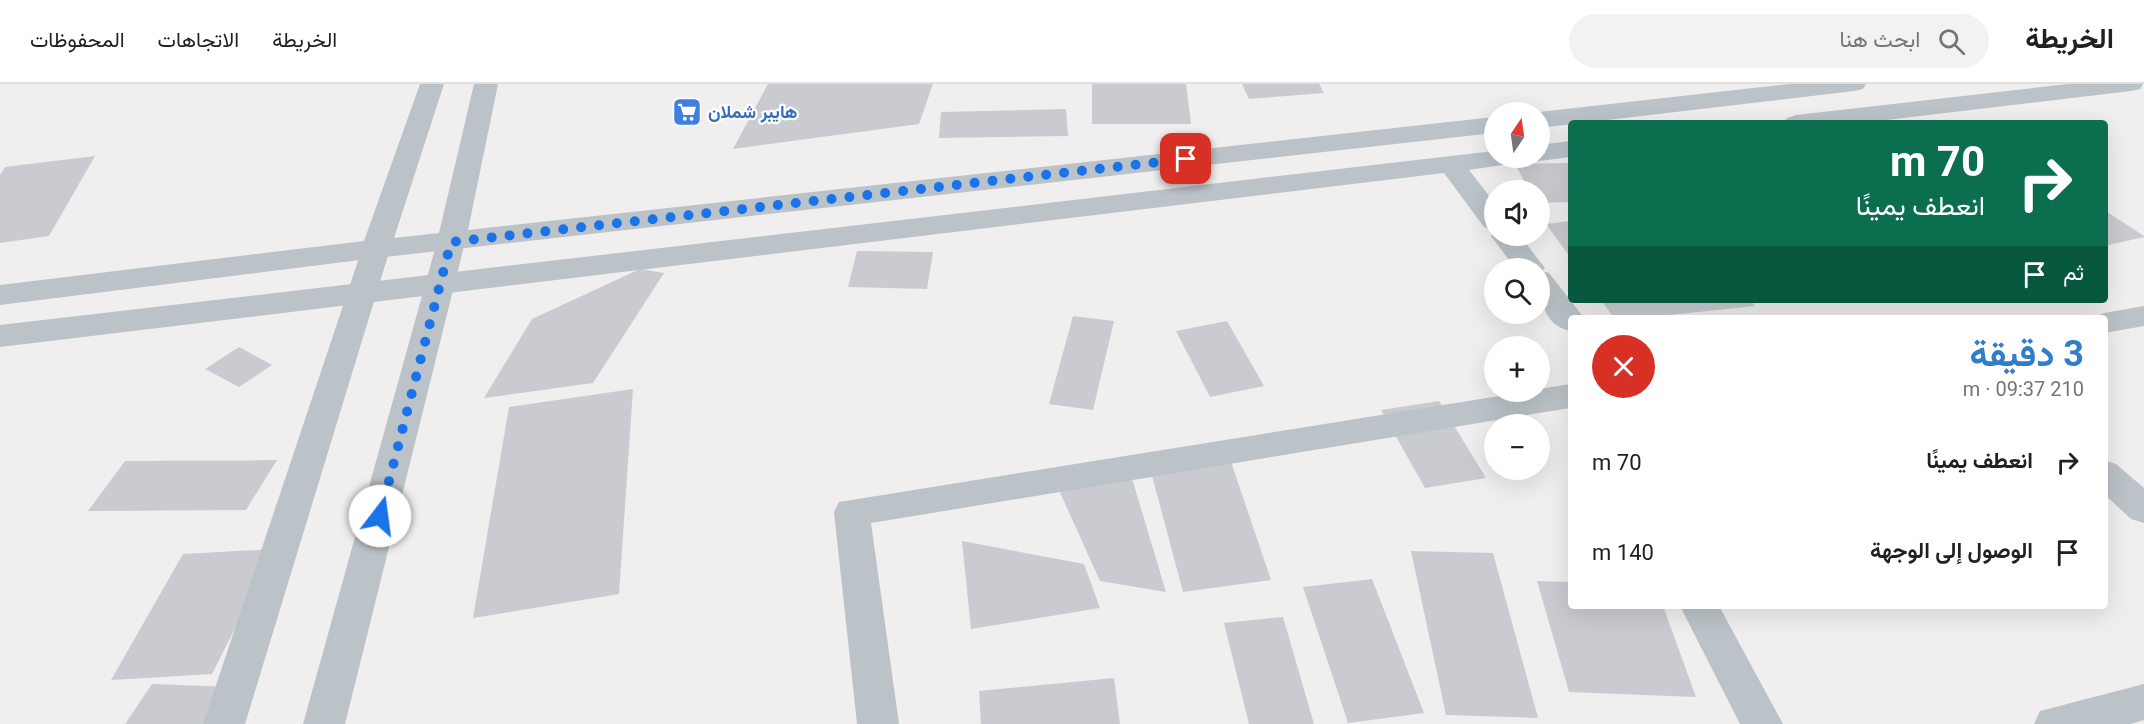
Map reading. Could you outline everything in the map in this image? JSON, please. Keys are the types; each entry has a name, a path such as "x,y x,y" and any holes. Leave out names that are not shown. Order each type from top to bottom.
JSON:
{"street":[{"path":"224,724 376,249 426,84"},
{"path":"324,724 441,284 486,84"},
{"path":"1550,119 1818,86 1854,84"},
{"path":"1822,120 2131,84"},
{"path":"0,295 376,249 1484,126"},
{"path":"1550,152 1568,149"},
{"path":"0,336 1484,160"},
{"path":"1450,163 1484,208"},
{"path":"1513,246 1522,258"},
{"path":"1550,295 1568,318"},
{"path":"2108,321 2144,316"},
{"path":"878,724 852,512 1568,396"},
{"path":"2108,477 2144,509"},
{"path":"1700,609 1762,724"},
{"path":"2055,724 2144,702"}],"building":[{"path":"768,84 933,84 919,124 733,149"},
{"path":"1092,84 1186,84 1191,124 1092,124"},
{"path":"1242,84 1319,84 1324,93 1249,99"},
{"path":"1066,109 1068,136 939,138 941,112"},
{"path":"95,156 49,236 0,243 0,175 5,167"},
{"path":"1550,163 1568,163 1568,202 1550,203 1550,180 1524,180 1517,168 1550,168"},
{"path":"2108,213 2144,236 2108,245"},
{"path":"1568,221 1568,254 1550,230 1550,224"},
{"path":"857,251 933,252 927,289 848,287"},
{"path":"640,269 664,273 593,383 484,398 532,319"},
{"path":"1603,303 1752,303 1755,306 1670,315 1612,315"},
{"path":"1073,316 1114,321 1093,410 1049,404"},
{"path":"1227,321 1264,386 1210,397 1176,331"},
{"path":"239,347 272,365 239,387 205,369"},
{"path":"633,389 619,594 473,618 509,407"},
{"path":"1439,401 1484,475 1484,478 1425,488 1381,410"},
{"path":"1225,444 1271,580 1183,592 1146,453"},
{"path":"277,460 246,510 88,511 125,461"},
{"path":"1128,465 1166,592 1100,581 1053,477"},
{"path":"962,541 1084,564 1100,608 971,629"},
{"path":"275,549 212,674 111,680 183,554"},
{"path":"1411,551 1493,553 1538,718 1446,715"},
{"path":"1372,579 1424,713 1348,723 1303,587"},
{"path":"1537,581 1568,582 1568,609 1664,609 1696,697 1569,692"},
{"path":"1283,617 1314,724 1249,724 1224,623"},
{"path":"1114,678 1120,724 981,724 979,691"},
{"path":"152,684 231,687 209,724 125,724"}],"place":[{"name":"هايبر شملان","path":"687,112"}],"route":[{"path":"380,516 451,242 1186,159"}]}
